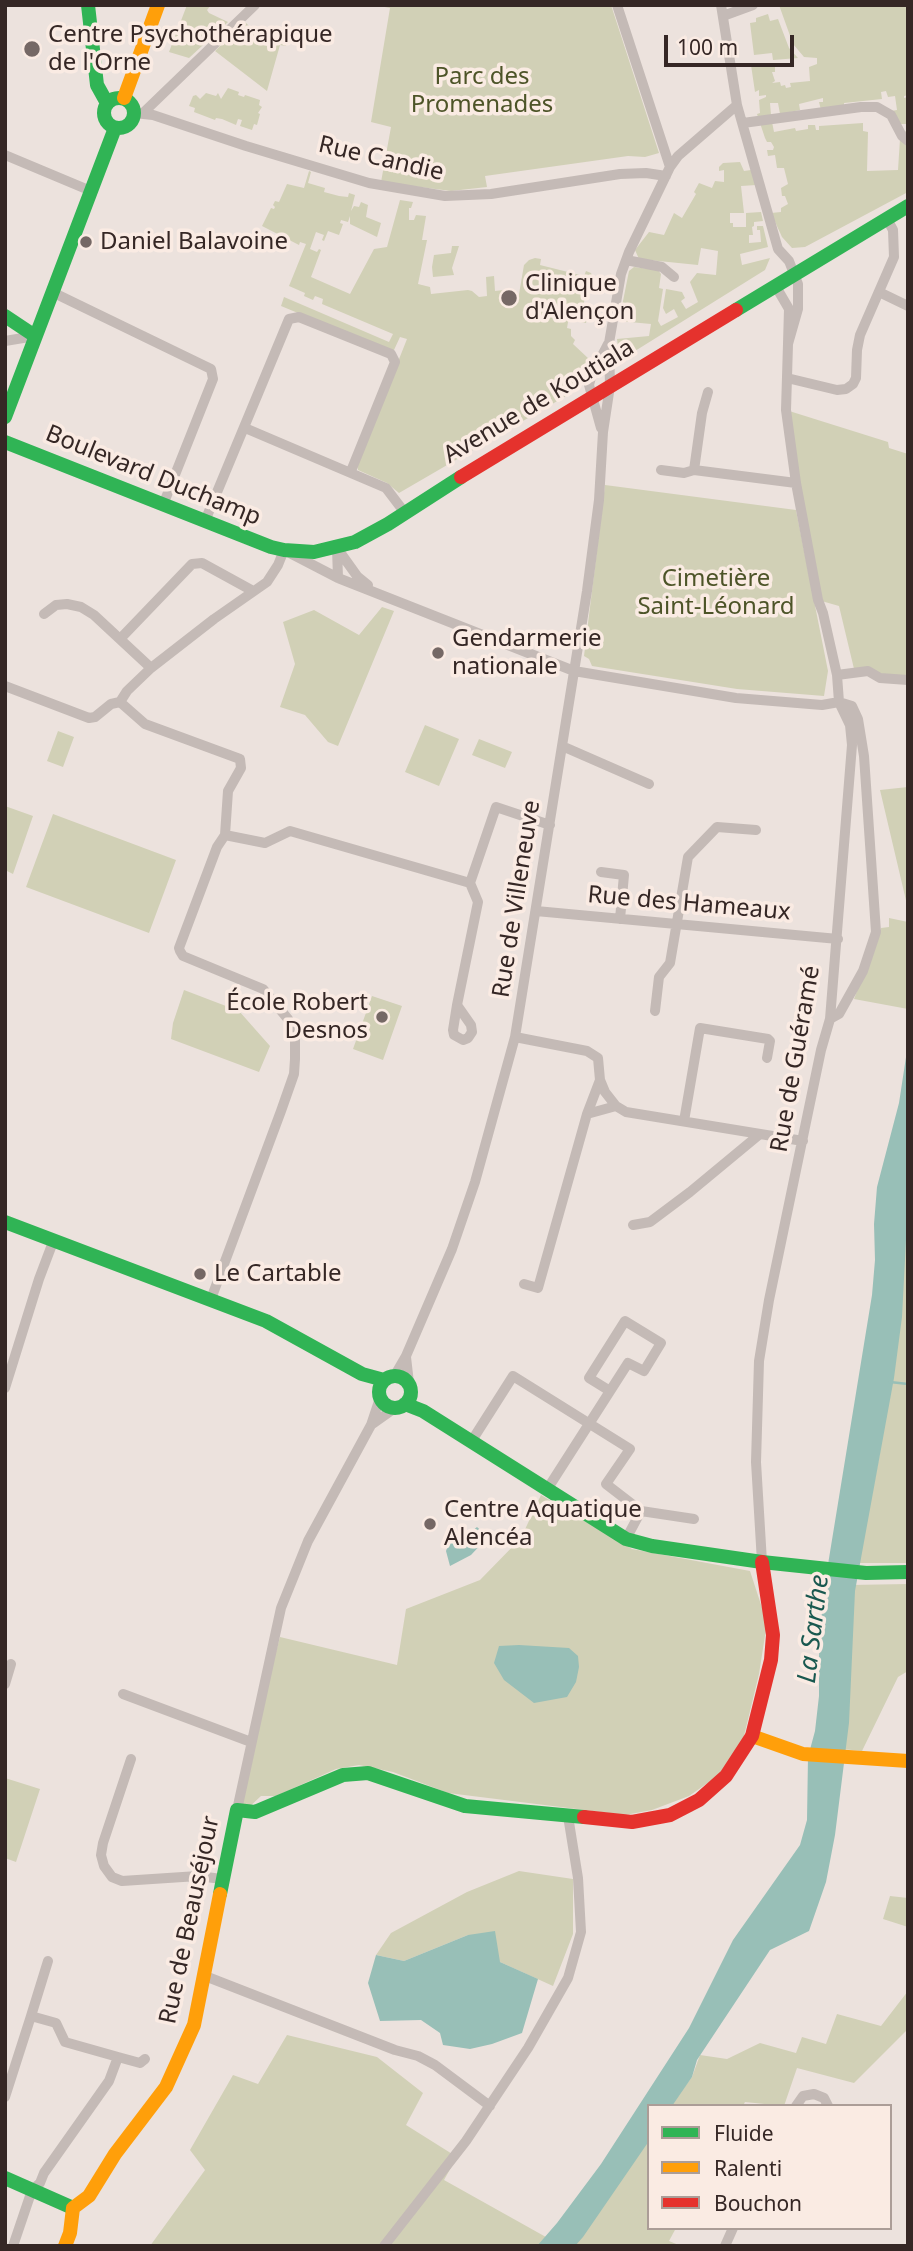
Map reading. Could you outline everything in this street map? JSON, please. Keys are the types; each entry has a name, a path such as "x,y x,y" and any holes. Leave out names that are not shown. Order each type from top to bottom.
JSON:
{"street":[{"path":"89,5 97,85 107,103"},
{"path":"124,98 158,5"},
{"path":"138,113 124,98 116,98 107,103 103,112 110,126 115,128 130,124 138,113 255,5"},
{"path":"617,5 668,171"},
{"path":"722,10 753,5"},
{"name":"Rue de Guéramé","path":"722,10 737,105 778,249 795,273 798,309 788,344"},
{"path":"603,432 592,398 591,377 609,343 626,260 668,171 678,156 737,105"},
{"path":"743,123 877,107 891,115 902,136 908,141"},
{"name":"Rue Candie","path":"138,113 369,183 445,196 491,194 620,174 668,171"},
{"path":"5,416 115,128"},
{"path":"5,155 91,191"},
{"name":"Avenue de Koutiala","path":"337,548 355,542 405,513 471,470 908,206"},
{"path":"787,378 837,390 846,389 853,384 856,379 860,335 894,257 893,230 887,219"},
{"path":"626,260 662,267 674,277"},
{"name":"Rue de Guéramé","path":"762,1562 755,1462 759,1361 769,1300 821,1050 830,1019 852,745 850,725 839,702 837,675 818,600 796,483 786,410 789,309 775,285"},
{"path":"52,292 211,369 213,379 163,505"},
{"path":"879,292 908,306"},
{"path":"5,316 35,336"},
{"path":"205,521 289,319 299,317 391,354 395,362 351,471"},
{"path":"5,341 35,336"},
{"name":"Rue de Villeneuve","path":"384,1386 406,1356 452,1249 471,1193 515,1037 599,500 603,432 610,386 609,343"},
{"path":"694,470 702,413 708,392"},
{"path":"245,428 386,488 405,513"},
{"name":"Boulevard Duchamp","path":"5,442 284,550 338,578 574,671 736,698 822,705 839,702"},
{"path":"661,470 684,473 694,470 796,483"},
{"path":"337,548 338,578"},
{"name":"Boulevard Duchamp","path":"284,550 314,552 337,548 356,576 386,596"},
{"path":"5,685 89,718 95,717 111,704 120,702 127,691 151,668 272,576 284,550"},
{"path":"120,639 192,564 202,563 253,591"},
{"path":"44,614 56,605 81,607 94,615 151,668"},
{"path":"837,675 868,671 880,678 908,680"},
{"path":"120,702 145,724 240,759 241,768 228,791 225,835 217,847 179,947 183,956 263,989 288,1019 295,1040 294,1074 213,1296"},
{"path":"830,1019 838,1014 863,971 876,932 864,756 858,719 852,706 839,702"},
{"path":"562,746 649,784"},
{"path":"457,1005 478,902 470,883 496,807 550,825"},
{"path":"655,1011 659,977 670,963 688,857 717,827 756,830"},
{"path":"225,835 265,844 290,831 470,883"},
{"path":"601,872 624,875 620,919"},
{"name":"Rue des Hameaux","path":"536,911 838,939"},
{"path":"684,1121 699,1028 768,1039 767,1058"},
{"path":"515,1037 587,1051 598,1058 600,1080 587,1114 538,1288 524,1284"},
{"path":"600,1080 616,1106 626,1112 803,1141"},
{"path":"587,1114 616,1106"},
{"path":"633,1225 650,1222 760,1134"},
{"path":"5,1222 53,1242 213,1296 249,1316 266,1321 384,1386"},
{"path":"5,1388 38,1279 53,1242"},
{"path":"548,1488 628,1363 644,1371 661,1343 625,1321 589,1378 610,1391"},
{"name":"Rue de Villeneuve","path":"405,1398 406,1356"},
{"path":"371,1426 384,1386 401,1376 405,1398 626,1539 653,1546 762,1562 866,1573 908,1572"},
{"path":"471,1442 513,1376 629,1449 606,1484 641,1511 694,1519"},
{"path":"384,1386 386,1405 405,1398"},
{"path":"371,1426 405,1398"},
{"name":"Rue de Beauséjour","path":"73,2208 89,2196 115,2154 166,2087 194,2025 222,1879 280,1612 308,1541 371,1426"},
{"path":"626,1539 641,1511"},
{"path":"237,1810 255,1812 344,1775 368,1773 465,1806 632,1822 670,1815 699,1800 726,1776 752,1736 771,1660 773,1635 762,1562"},
{"path":"5,1684 11,1664"},
{"path":"123,1694 251,1742"},
{"path":"752,1736 803,1754 908,1762"},
{"path":"131,1759 103,1843 101,1856 112,1877 122,1881 198,1876 222,1879"},
{"path":"384,2246 466,2141 528,2048 568,1978 581,1932 578,1878 568,1816"},
{"path":"5,2096 48,1961"},
{"path":"205,1976 395,2050 418,2056 435,2065 490,2106"},
{"path":"30,2016 56,2023 65,2042 140,2063 145,2059"},
{"path":"13,2246 32,2190 40,2183 44,2173 109,2081 118,2057"},
{"path":"797,2104 803,2096 814,2094 824,2098 827,2104"},
{"path":"5,2178 73,2208 65,2246"},
{"path":"23,2221 34,2204 51,2197"},
{"path":"725,2246 732,2230"}],"green space":[{"path":"187,5 211,5 207,10 209,13 228,22 189,58 169,52"},
{"name":"Parc des Promenades","path":"374,5 611,5 659,153 645,157 628,156 485,176 487,187 451,191 381,182 391,127 371,122 390,8"},
{"path":"779,5 908,5 908,95 904,98 908,97 908,136 903,132 907,131 906,124 899,124 891,111 897,110 895,96 888,97 886,91 881,92 882,99 844,103 844,106 821,110 819,102 823,102 823,98 799,104 800,110 780,114 778,103 770,103 771,115 758,117 759,100 766,95 759,96 759,90 755,92 751,65 779,63 775,66 775,72 772,72 775,81 772,83 780,82 781,86 785,85 786,88 791,87 790,83 810,81 809,67 817,64 817,58 804,57 793,44"},
{"path":"768,14 770,21 778,19 789,48 798,58 773,60 772,53 754,55 750,23"},
{"path":"245,22 261,33 265,45 269,47 275,44 284,31 290,33 286,46 280,45 267,91 215,51"},
{"path":"228,88 239,92 238,95 260,100 259,105 262,107 258,113 257,125 254,124 252,130 240,126 242,120 238,119 236,125 222,119 215,120 194,112 195,108 189,106 193,96 196,95 200,99 206,93 216,96 218,93 221,99"},
{"path":"772,122 774,132 795,128 796,131 808,129 808,125 815,125 816,130 819,130 819,126 863,123 863,131 868,132 867,171 898,170 900,139 908,144 908,192 805,247 792,248 782,237 771,213 781,212 781,208 788,204 785,196 782,196 781,188 788,184 784,168 777,168 775,155 768,156 767,150 773,150 774,147 771,142 767,142 760,123"},
{"path":"740,162 744,171 751,170 756,185 741,186 744,213 730,213 730,223 733,223 733,227 746,227 746,213 761,212 763,221 754,222 749,243 761,242 757,226 763,226 768,247 740,254 742,265 770,258 765,270 627,356 619,354 617,339 649,336 651,324 619,321 629,271 634,267 658,270 661,274 659,288 663,289 658,321 661,326 678,317 674,309 666,314 663,308 666,289 682,292 685,298 681,301 686,309 698,302 690,282 697,273 716,275 718,251 701,248 698,265 639,259 635,250 649,232 664,235 674,213 682,218 696,194 694,192 699,183 712,188 715,181 724,182 724,170 719,171 719,167 723,163"},
{"path":"309,171 308,183 325,188 324,192 339,196 348,197 349,193 355,195 351,211 354,206 359,207 361,202 368,205 366,217 381,223 377,237 350,224 350,216 348,222 341,220 340,223 343,224 339,235 328,231 324,241 324,235 316,232 310,249 317,252 321,250 311,277 350,294 374,249 387,247 400,200 413,202 409,208 409,220 414,220 416,215 426,216 422,240 427,240 418,284 430,287 431,294 468,290 479,297 487,296 486,277 494,276 495,291 504,290 500,297 518,300 524,265 535,258 541,259 540,265 584,276 586,271 591,273 593,278 587,278 584,303 589,304 586,323 581,322 583,307 571,305 567,328 571,329 571,336 575,340 573,344 589,359 582,369 578,389 399,493 387,483 358,470 357,465 407,339 400,337 394,350 390,351 281,306 284,297 389,342 393,334 322,304 323,299 315,296 313,300 304,296 305,293 289,286 306,244 300,242 299,245 262,226 271,208 274,209 275,201 279,202 287,184 304,188"},
{"path":"452,246 459,246 452,268 454,275 433,277 434,255 451,253"},
{"path":"786,410 888,442 889,448 908,454 908,679 855,673 839,606 818,600"},
{"name":"Cimetière Saint-Léonard","path":"605,485 796,510 828,671 824,696 737,689 592,666 584,656"},
{"path":"382,607 394,611 338,746 328,742 305,715 280,707 295,664 283,622 314,610 359,635"},
{"path":"425,725 459,739 439,786 405,772"},
{"path":"58,731 74,737 63,767 47,761"},
{"path":"479,739 512,752 505,768 472,755"},
{"path":"908,787 908,909 880,790"},
{"path":"5,806 33,816 13,874 5,870"},
{"path":"53,814 176,860 149,933 26,887"},
{"path":"889,918 908,922 908,1009 854,999 881,928 889,927"},
{"path":"184,990 239,1011 270,1046 259,1072 171,1039 173,1023"},
{"path":"372,996 402,1006 383,1060 353,1049"},
{"path":"908,1081 908,1563 859,1563 880,1452"},
{"path":"541,1495 632,1549 750,1571 767,1623 759,1674 743,1740 719,1775 689,1796 652,1810 625,1815 448,1793 393,1772 359,1765 336,1769 276,1796 261,1796 246,1810 237,1810 251,1742 280,1637 397,1665 406,1609 480,1580 521,1538"},
{"path":"908,1584 908,1671 898,1677 862,1751 842,1749 850,1585"},
{"path":"5,1778 40,1789 16,1862 5,1858"},
{"path":"519,1871 573,1879 573,1934 553,1986 500,1962 468,1935 404,1961 376,1955 391,1933 467,1892"},
{"path":"890,1896 908,1898 908,1927 883,1919"},
{"path":"908,1991 908,2029 854,2083 797,2068 785,2104 672,2104 692,2077 700,2055 727,2059 760,2043 796,2053 802,2037 826,2044 837,2014 881,2026"},
{"path":"287,2035 377,2057 423,2093 406,2125 457,2157 444,2180 562,2246 150,2246 205,2170 190,2150 233,2075 258,2084"},
{"path":"647,2136 647,2230 675,2230 669,2241 681,2246 562,2246"}],"water":[{"path":"908,1044 908,1202 902,1317 894,1378 855,1591 849,1723 835,1835 826,1882 809,1931 770,1950 697,2060 692,2077 673,2104 647,2104 647,2144 583,2237 575,2246 537,2246 601,2164 689,2028 733,1940 800,1845 807,1820 808,1757 815,1731 819,1696 823,1595 872,1295 877,1187 899,1103"},
{"path":"477,1527 488,1537 471,1555 450,1566 446,1551 450,1540 466,1535 468,1530 472,1531"},
{"path":"499,1646 569,1648 578,1656 576,1682 567,1697 534,1703 504,1680 494,1663"},
{"path":"495,1931 500,1962 538,1979 522,2033 470,2049 443,2045 440,2033 421,2020 380,2021 368,1983 376,1955 404,1961 468,1935"}],"waterway":[{"path":"890,1382 908,1384"}],"traffic: fast":[{"path":"88,5 97,85 107,103"},
{"path":"119,98 130,102 134,113 130,124 119,128 108,124 104,113 108,102 119,98"},
{"path":"5,417 115,128"},
{"path":"736,310 908,206"},
{"path":"5,316 35,336"},
{"path":"5,442 284,550 314,552 355,542 461,477"},
{"path":"5,1222 266,1321 362,1374 384,1380"},
{"path":"395,1376 406,1381 411,1392 406,1403 395,1408 384,1403 379,1392 384,1381 395,1376"},
{"path":"405,1404 423,1411 626,1539 652,1546 762,1562 866,1573 908,1572"},
{"path":"220,1894 237,1810 255,1812 343,1775 368,1773 465,1806 584,1817"},
{"path":"5,2178 73,2208"}],"traffic: slow":[{"path":"124,98 158,5"},
{"path":"752,1736 803,1754 908,1761"},
{"path":"65,2246 70,2233 73,2208 89,2196 115,2154 166,2087 194,2025 220,1894"}],"traffic: jam":[{"path":"461,477 736,310"},
{"path":"584,1817 632,1822 670,1815 699,1800 726,1776 752,1736 771,1660 773,1635 762,1562"}],"place":[{"name":"Centre Psychothérapique de l'Orne","path":"32,49"},
{"name":"Daniel Balavoine","path":"86,242"},
{"name":"Clinique d'Alençon","path":"509,298"},
{"name":"Gendarmerie nationale","path":"438,653"},
{"name":"École Robert Desnos","path":"382,1017"},
{"name":"Le Cartable","path":"200,1274"},
{"name":"Centre Aquatique Alencéa","path":"430,1524"}],"water label":[{"name":"La Sarthe","path":"814,1629"}]}
